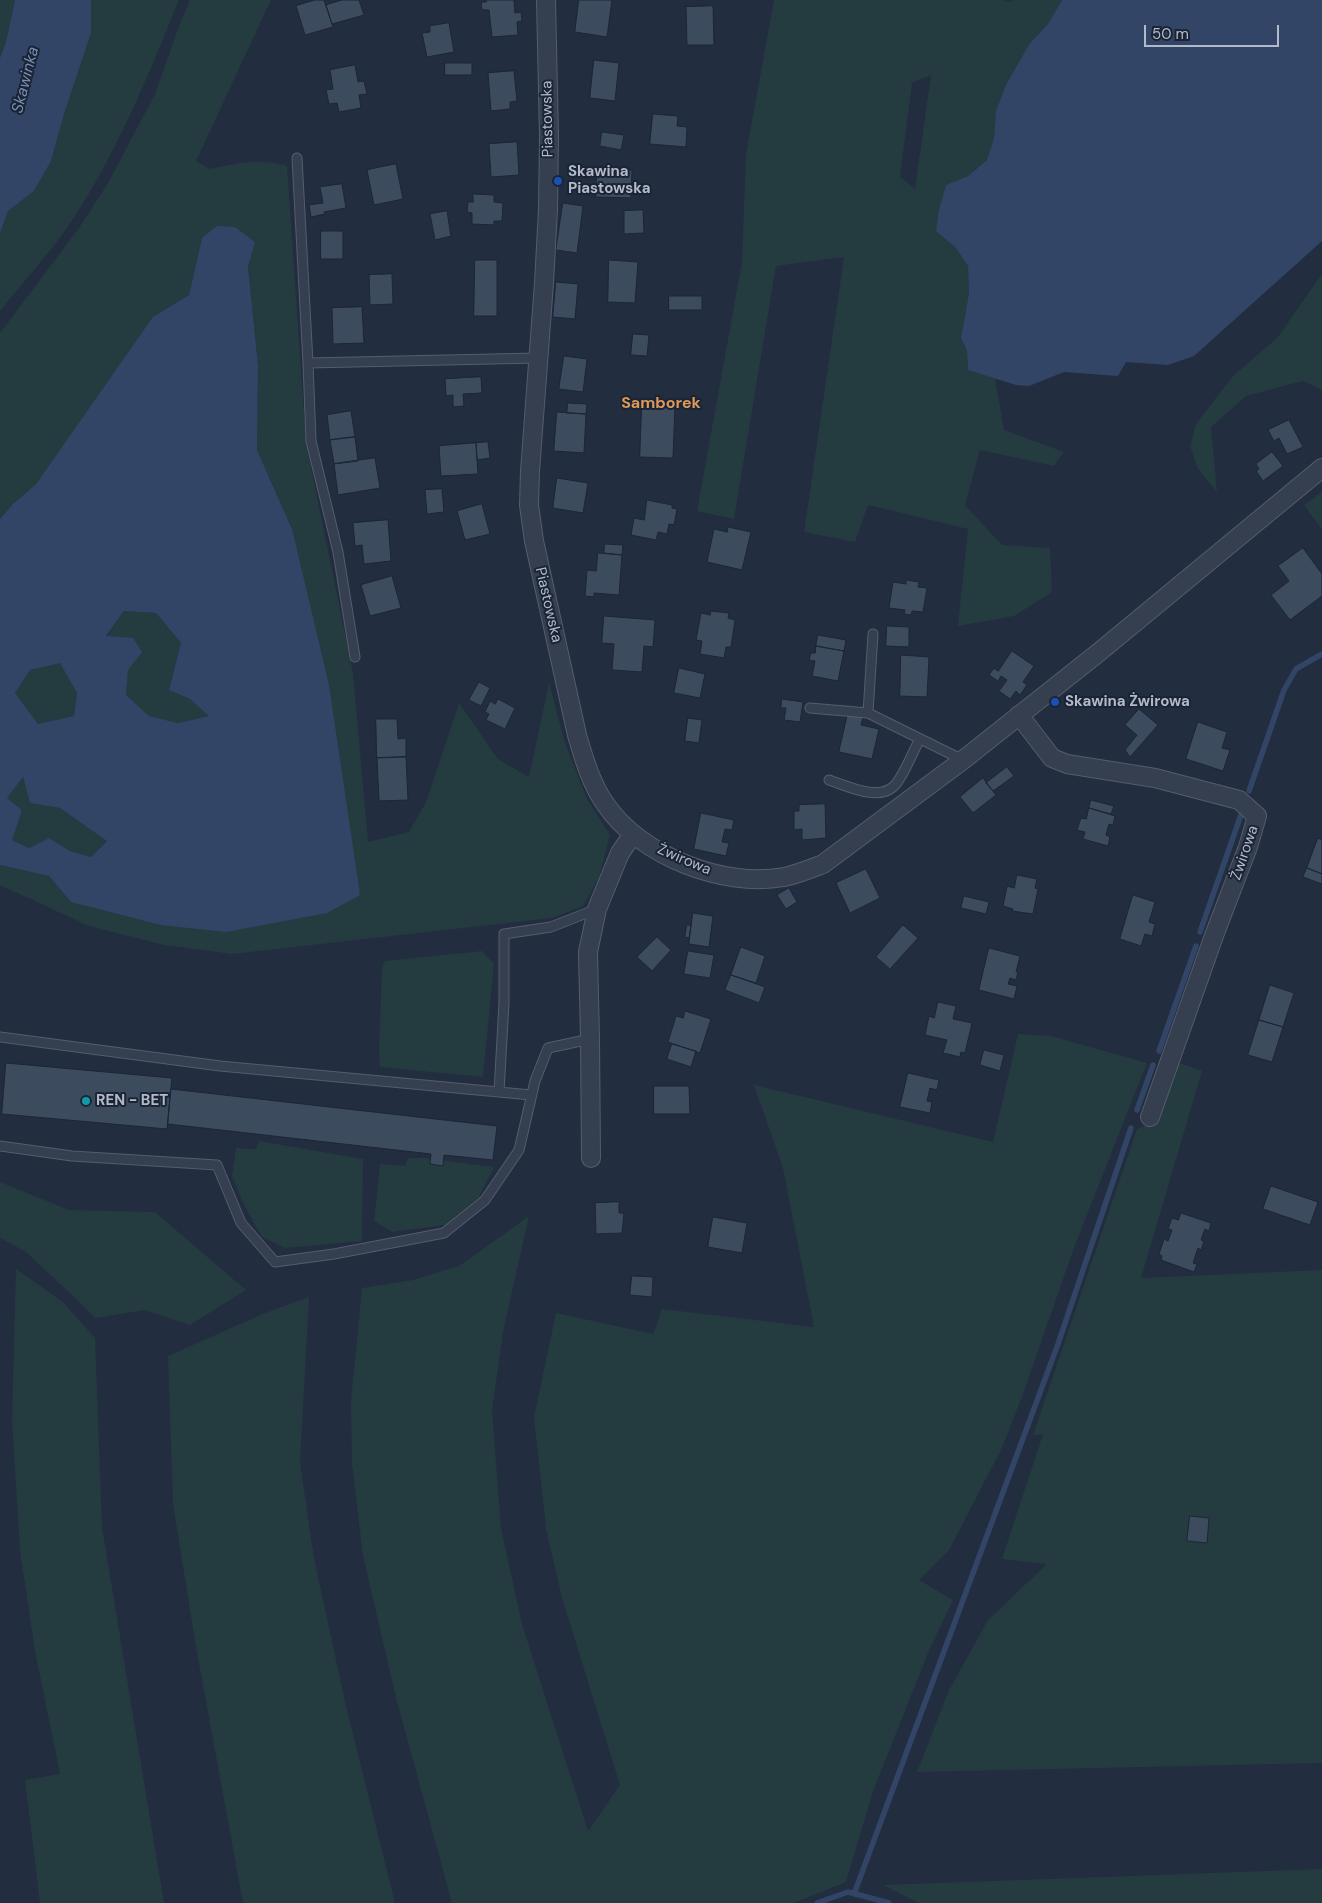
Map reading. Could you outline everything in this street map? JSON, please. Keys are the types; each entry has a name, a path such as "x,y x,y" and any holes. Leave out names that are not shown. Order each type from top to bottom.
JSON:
{"street":[{"name":"Piastowska","path":"546,0 549,136 548,209 529,505 534,541 577,735 586,764 597,790 606,805 632,834"},
{"name":"Żwirowa","path":"632,834 651,847 696,869 738,878 783,877 823,864 963,760 1098,653 1322,468"},
{"name":"Żwirowa","path":"1019,715 1052,758 1059,761 1067,764 1155,778 1239,800 1257,816 1248,847 1215,933 1150,1117"},
{"path":"590,1158 588,952 597,909 620,853 632,834"}],"lane":[{"path":"297,158 311,442 338,552 355,657"},
{"path":"308,363 538,358"},
{"path":"868,713 873,634"},
{"path":"810,708 868,713 963,760"},
{"path":"829,780 869,792 888,791 895,785 920,739"},
{"path":"499,1092 504,1003 504,934 551,927 597,909"},
{"path":"0,1037 220,1066 532,1095"},
{"path":"0,1146 72,1156 217,1165 241,1223 275,1262 334,1254 444,1234 485,1200 520,1150 535,1081 548,1048 590,1039"}],"green space":[{"path":"0,0 15,0 6,42 0,58"},
{"path":"91,0 179,0 131,114 88,196 54,245 0,311 0,233 8,211 34,191 51,161 64,114 91,33"},
{"path":"190,0 271,0 196,161 210,169 239,163 258,162 287,166 306,443 353,673 368,842 409,832 426,802 459,703 498,759 529,777 549,683 565,743 587,799 610,835 599,877 583,906 552,918 232,954 164,945 89,926 0,885 0,865 49,876 71,902 360,895 292,529 257,450 258,365 248,267 255,242 202,238 189,295 153,318 36,484 13,504 0,519 0,333 79,228 108,183 155,94"},
{"path":"774,0 1002,0 1011,2 1012,0 1062,0 1048,24 1030,43 996,111 994,138 987,160 968,176 946,185 936,231 956,248 968,266 969,293 961,338 967,351 968,370 995,378 1004,430 1064,452 1054,466 980,450 965,505 1002,545 1050,548 1052,592 1014,616 958,626 968,529 868,505 855,542 804,532 844,257 776,266 734,519 697,511 742,262 746,154","holes":["931,75 915,188 900,177 912,83"]},
{"path":"1322,274 1322,390 1303,381 1246,396 1211,427 1217,492 1198,469 1190,446 1196,424 1232,377 1277,338"},
{"path":"1322,492 1322,530 1304,505"},
{"path":"124,611 156,613 181,643 169,690 190,699 209,716 178,723 149,716 126,695 128,670 106,637"},
{"path":"60,662 77,693 74,716 38,724 15,693 30,670"},
{"path":"23,777 30,803 60,808 107,840 91,857 70,851 49,838 29,848 12,840 22,810 7,798"},
{"path":"482,951 494,964 483,1077 380,1067 382,968 385,961"},
{"path":"1018,1034 1051,1036 1147,1063 1075,1245 1022,1397 1001,1450 949,1550 919,1580 953,1600 928,1653 873,1791 846,1882 794,1903 452,1903 396,1698 363,1556 352,1464 351,1401 362,1288 413,1280 459,1266 529,1216 503,1332 492,1410 501,1528 522,1624 588,1831 620,1785 562,1598 546,1529 534,1417 556,1313 653,1334 662,1309 814,1327 783,1168 754,1085 993,1142"},
{"path":"1177,1062 1202,1071 1141,1278 1322,1270 1322,1763 917,1772 949,1690 988,1620 1047,1564 1002,1559 1043,1434 1033,1435 1137,1129 1150,1124"},
{"path":"259,1141 363,1159 362,1241 285,1248 262,1237 245,1207 232,1176 236,1148 256,1149"},
{"path":"408,1158 424,1158 494,1167 479,1197 445,1225 392,1232 374,1221 380,1164 405,1166"},
{"path":"0,1182 69,1210 155,1212 246,1290 190,1325 145,1310 95,1318 26,1252 0,1238"},
{"path":"16,1269 63,1302 95,1338 102,1527 164,1903 40,1903 25,1780 60,1774 35,1651 20,1551 12,1420"},
{"path":"309,1297 300,1462 314,1558 346,1706 395,1903 243,1903 196,1647 173,1504 168,1356 265,1313"},
{"path":"1322,1869 1322,1903 919,1903 883,1885"}],"water":[{"name":"Skawinka","path":"15,0 91,0 91,33 64,114 51,161 34,191 8,211 0,233 0,58 6,42"},
{"path":"1062,0 1322,0 1322,241 1194,356 1168,365 1126,362 1118,376 1064,372 1029,386 1016,385 968,370 967,351 961,338 969,293 968,266 956,248 936,231 939,210 946,185 968,176 987,160 994,138 996,111 1006,85 1030,43 1048,24"},
{"path":"217,226 235,227 255,242 248,267 258,365 257,450 292,529 329,685 360,895 327,913 226,932 161,925 71,902 49,876 0,865 0,519 13,504 36,484 153,317 189,295 202,238","holes":["124,611 156,613 181,643 169,690 190,699 209,716 178,723 149,716 126,695 128,670 142,652 133,638 106,636","60,663 77,693 74,716 38,724 15,693 30,670","23,777 30,803 60,808 107,841 91,857 70,851 49,838 29,848 12,840 22,810 7,798"]}],"building":[{"path":"315,0 324,0 333,27 305,35 296,6"},
{"path":"342,0 359,0 364,15 332,24 326,5"},
{"path":"486,0 514,0 515,13 521,12 522,21 517,22 518,35 492,37 489,10 482,10 481,2 486,2"},
{"path":"579,0 612,0 607,37 575,32"},
{"path":"713,6 714,45 687,45 686,7"},
{"path":"449,23 454,52 427,57 422,33 430,32 430,26"},
{"path":"594,60 619,63 615,101 590,98"},
{"path":"445,63 472,63 472,75 445,75"},
{"path":"355,65 358,82 364,81 367,94 359,95 361,108 339,112 337,103 329,104 326,90 333,89 330,70"},
{"path":"514,71 517,101 510,102 510,109 491,111 488,73"},
{"path":"653,114 678,116 677,126 687,127 686,147 650,144"},
{"path":"602,132 624,135 621,150 600,146"},
{"path":"517,142 519,175 491,177 489,144"},
{"path":"396,164 403,199 374,205 367,170"},
{"path":"597,169 632,170 631,198 596,197"},
{"path":"342,184 346,208 324,212 325,214 311,217 309,205 323,203 320,187"},
{"path":"473,194 494,195 494,202 503,203 502,221 494,221 494,225 472,224 472,213 467,212 468,202 473,202"},
{"path":"563,203 583,206 577,253 556,250"},
{"path":"643,210 644,233 624,234 624,211"},
{"path":"447,211 451,236 435,240 430,214"},
{"path":"321,231 343,231 343,259 321,259"},
{"path":"475,260 497,260 497,316 474,316"},
{"path":"609,260 638,262 635,303 608,302"},
{"path":"392,274 393,304 370,305 369,275"},
{"path":"556,282 578,284 575,319 553,317"},
{"path":"669,296 702,296 702,310 669,310"},
{"path":"362,307 364,343 333,344 332,308"},
{"path":"633,334 649,335 647,356 631,355"},
{"path":"564,356 587,359 583,392 559,389"},
{"path":"481,377 482,393 463,394 464,406 453,407 453,395 446,396 445,379"},
{"path":"568,403 587,404 586,414 567,413"},
{"path":"642,403 675,405 673,458 640,457"},
{"path":"351,411 355,437 330,440 327,415"},
{"path":"557,412 586,414 584,453 554,451"},
{"path":"1289,420 1303,447 1287,454 1279,438 1274,441 1268,430"},
{"path":"355,437 358,461 334,464 330,440"},
{"path":"488,442 490,458 477,460 476,443"},
{"path":"476,443 478,474 441,476 439,446"},
{"path":"1272,452 1283,466 1263,481 1256,471 1259,469 1256,464"},
{"path":"375,458 380,488 338,495 334,464"},
{"path":"557,478 588,483 583,513 553,508"},
{"path":"442,489 444,512 427,514 425,490"},
{"path":"647,500 672,505 672,508 677,509 674,525 669,524 667,534 658,532 656,540 631,535 634,518 644,520"},
{"path":"482,504 490,534 465,540 457,511"},
{"path":"388,520 391,561 364,564 362,545 355,546 353,523"},
{"path":"728,527 751,532 742,570 707,562 714,529 727,532"},
{"path":"605,544 623,545 622,555 604,553"},
{"path":"1303,548 1322,574 1322,596 1290,620 1271,595 1289,581 1278,566"},
{"path":"598,553 622,555 619,595 594,593 594,597 585,596 587,570 596,571"},
{"path":"392,576 401,608 370,616 361,585"},
{"path":"906,580 919,582 918,587 927,588 923,612 912,611 911,615 904,614 905,610 889,608 893,582 906,584"},
{"path":"711,611 729,613 728,618 735,620 731,647 726,647 724,658 700,654 702,641 696,640 701,613 710,615"},
{"path":"604,616 655,620 653,647 644,646 642,672 612,670 614,644 602,643"},
{"path":"887,626 909,627 909,647 886,646"},
{"path":"818,635 846,640 844,651 816,646"},
{"path":"816,646 844,651 838,681 812,676 815,661 809,660 811,653 815,653"},
{"path":"1012,651 1034,666 1023,682 1027,685 1020,695 1016,691 1010,699 999,691 1007,680 1001,676 998,681 989,675 994,668 998,671"},
{"path":"901,655 929,657 927,697 900,696"},
{"path":"679,668 705,674 700,698 674,693"},
{"path":"479,682 490,688 481,706 469,700"},
{"path":"498,699 515,708 505,729 486,720 489,714 485,712 490,701 495,704"},
{"path":"782,699 803,702 800,722 784,720 786,708 781,708"},
{"path":"1139,709 1158,725 1130,757 1125,750 1137,735 1125,725"},
{"path":"848,713 863,717 861,725 879,729 872,759 839,752"},
{"path":"688,718 702,720 699,743 685,741"},
{"path":"376,719 397,719 398,739 406,738 406,757 377,758"},
{"path":"1198,722 1227,732 1222,748 1230,750 1223,771 1186,759"},
{"path":"406,757 408,800 379,801 377,758"},
{"path":"1007,767 1014,776 993,791 986,783"},
{"path":"983,778 996,795 973,813 960,797"},
{"path":"1091,800 1114,806 1111,814 1089,808"},
{"path":"825,804 826,838 802,840 802,829 794,830 794,811 799,811 799,805"},
{"path":"1089,808 1115,816 1113,825 1109,824 1106,835 1110,837 1108,846 1083,839 1085,832 1077,830 1081,818 1086,819"},
{"path":"701,813 734,820 732,830 725,829 722,842 729,843 726,856 694,849"},
{"path":"1318,838 1322,840 1322,874 1307,868"},
{"path":"1307,868 1322,874 1322,884 1303,877"},
{"path":"866,869 880,898 850,913 836,883"},
{"path":"1017,875 1037,879 1035,888 1038,889 1033,914 1012,911 1013,909 1003,906 1007,886 1014,888"},
{"path":"789,888 797,902 786,909 777,895"},
{"path":"1133,895 1155,902 1149,922 1155,924 1152,936 1145,934 1141,946 1120,939"},
{"path":"964,896 989,902 986,914 961,908"},
{"path":"693,913 713,916 709,947 689,944"},
{"path":"687,925 691,925 689,938 685,937"},
{"path":"903,925 918,938 890,969 876,957"},
{"path":"657,937 671,950 652,971 637,957"},
{"path":"741,947 765,956 756,983 731,975"},
{"path":"989,948 1020,956 1016,980 1010,978 1008,984 1017,986 1014,999 979,990"},
{"path":"688,951 714,955 710,978 684,974"},
{"path":"731,975 765,987 759,1003 725,990"},
{"path":"1270,985 1294,993 1283,1027 1259,1020"},
{"path":"938,1002 956,1006 953,1019 972,1023 965,1053 961,1052 960,1057 943,1053 947,1040 925,1035 929,1016 934,1018"},
{"path":"685,1011 711,1019 700,1053 668,1042 676,1016 683,1018"},
{"path":"1259,1020 1283,1027 1272,1062 1248,1055"},
{"path":"672,1044 696,1051 691,1067 667,1059"},
{"path":"984,1050 1004,1055 1000,1071 980,1065"},
{"name":"REN - BET","path":"6,1063 172,1078 167,1129 2,1114"},
{"path":"908,1073 939,1080 937,1090 930,1088 927,1101 932,1102 930,1113 900,1107"},
{"path":"654,1086 689,1086 690,1114 654,1114"},
{"path":"171,1089 497,1126 493,1160 444,1155 443,1166 430,1164 431,1154 168,1124"},
{"path":"1271,1186 1318,1202 1310,1225 1263,1209"},
{"path":"619,1202 619,1213 624,1213 622,1233 596,1234 595,1203"},
{"path":"1181,1213 1211,1223 1209,1231 1205,1229 1201,1240 1204,1241 1201,1250 1198,1248 1193,1263 1197,1264 1194,1272 1161,1260 1162,1256 1159,1254 1164,1239 1168,1241 1172,1230 1168,1229 1172,1218 1178,1220"},
{"path":"713,1217 747,1223 742,1253 708,1247"},
{"path":"632,1276 653,1277 652,1297 630,1295"},
{"path":"1190,1516 1209,1518 1207,1543 1187,1541"}],"waterway":[{"path":"1249,791 1284,690 1296,669 1322,654"},
{"path":"1200,932 1242,812"},
{"path":"1159,1051 1196,946"},
{"path":"1137,1110 1153,1065"},
{"path":"854,1894 1058,1344 1131,1128"},
{"path":"817,1903 848,1892 889,1903"}],"place":[{"name":"Skawina Piastowska","path":"558,181"},
{"name":"Skawina Żwirowa","path":"1055,702"},
{"name":"REN - BET","path":"86,1101"}],"district":[{"name":"Samborek","path":"661,404"}]}
